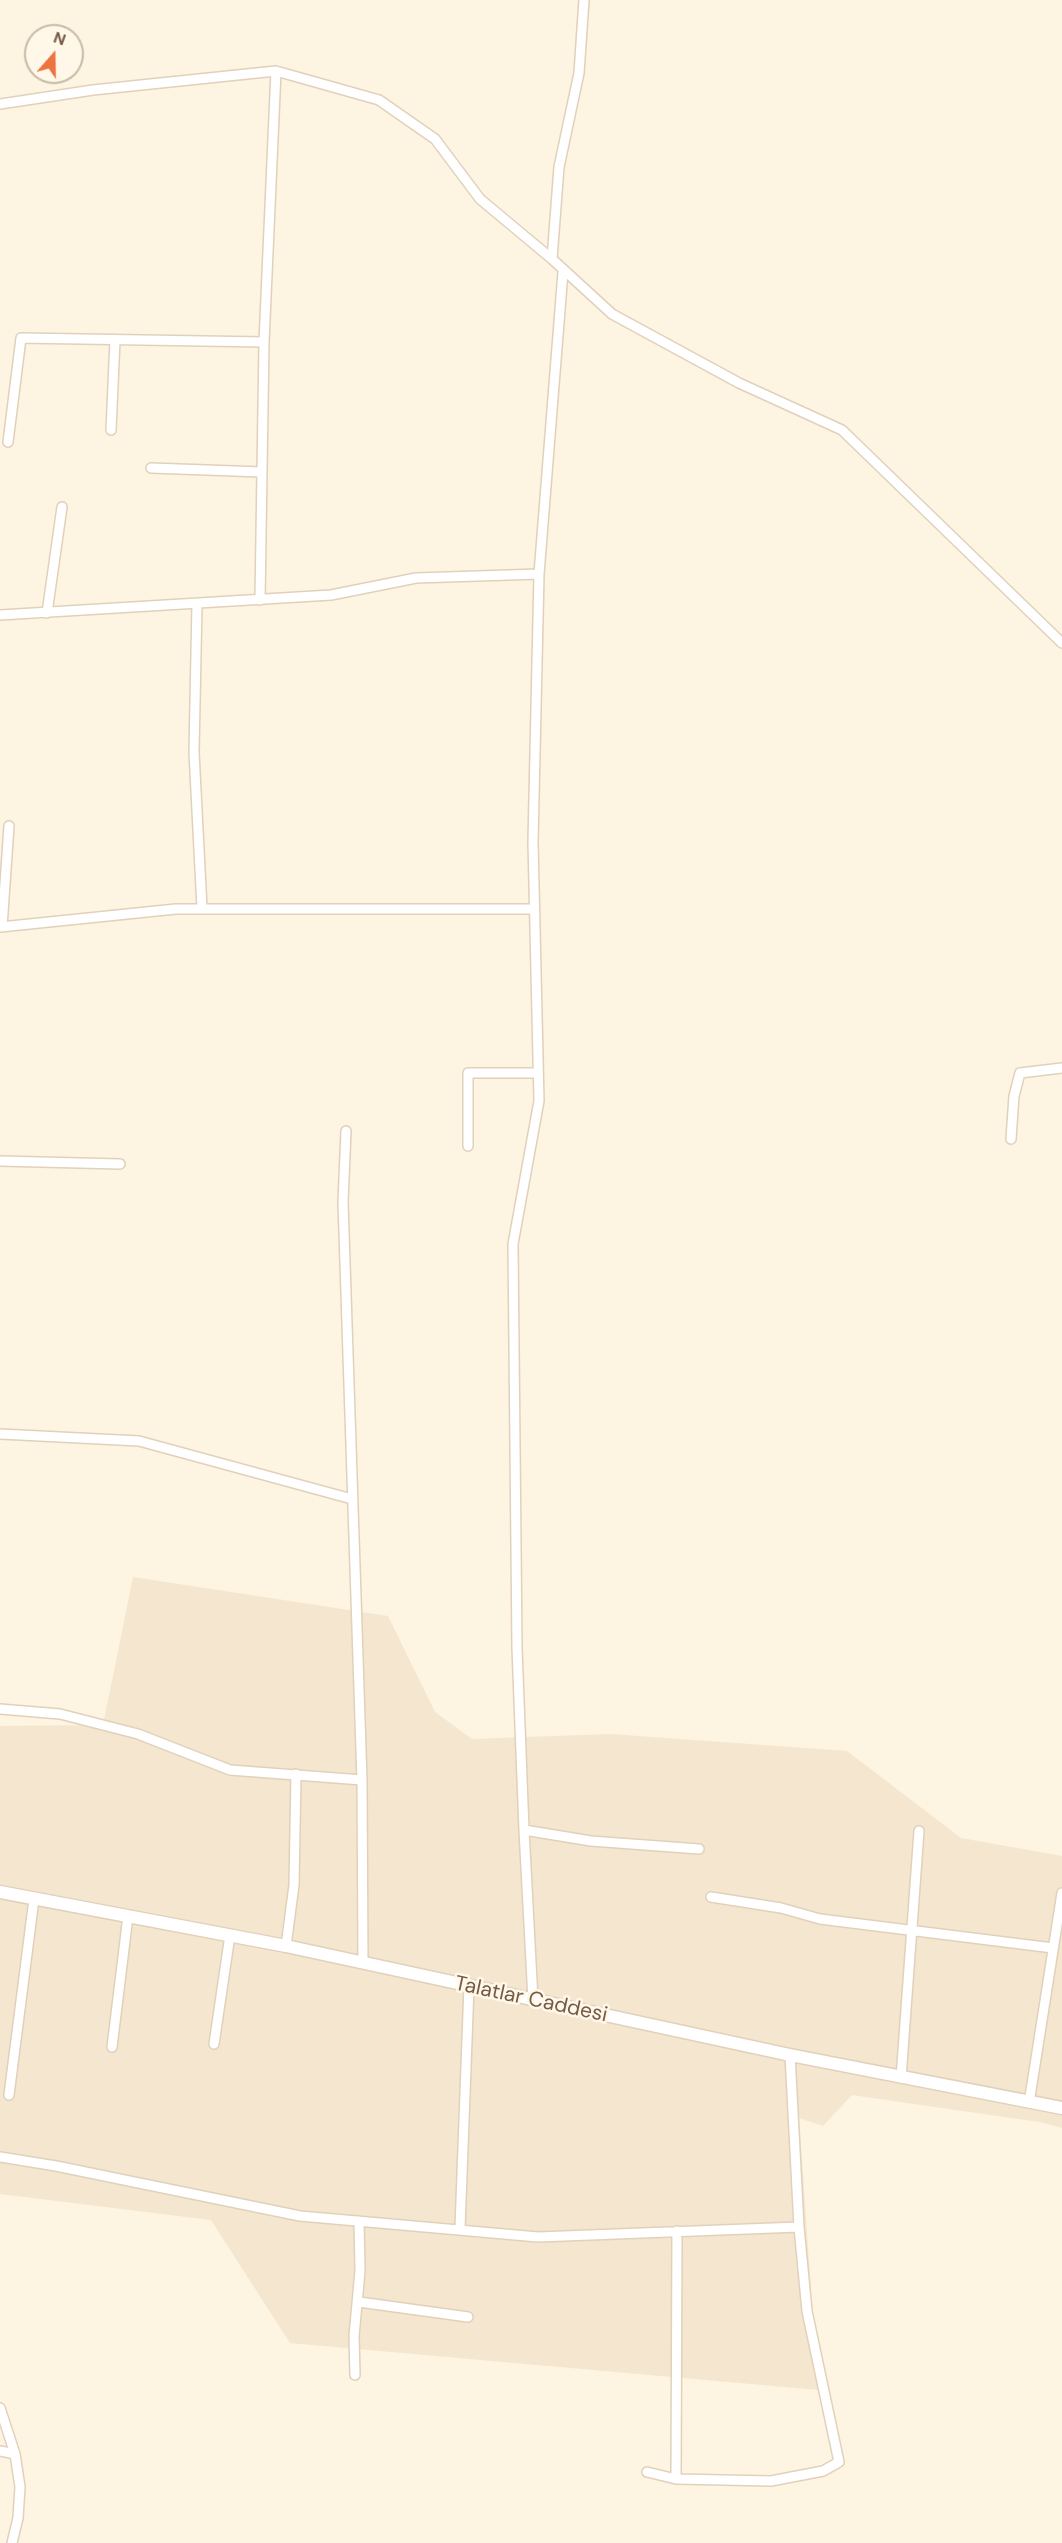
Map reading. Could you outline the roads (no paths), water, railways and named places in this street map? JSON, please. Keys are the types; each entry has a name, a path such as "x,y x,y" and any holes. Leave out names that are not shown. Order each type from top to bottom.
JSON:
{"street":[{"path":"552,259 559,167 579,73 584,0"},
{"path":"260,600 264,342 276,71"},
{"path":"0,104 93,90 276,71 379,100 435,139 480,199 552,259 563,272 612,314 739,383 842,430 1062,643"},
{"path":"534,2000 517,1648 513,1244 539,1101 534,909 539,574 563,272"},
{"path":"9,442 21,338 264,342"},
{"path":"111,429 115,340"},
{"path":"151,468 262,472"},
{"path":"47,613 62,507"},
{"path":"0,615 330,595 416,578 539,574"},
{"path":"197,604 194,752 202,908"},
{"path":"9,826 1,927 202,908 534,909"},
{"path":"1011,1139 1014,1096 1020,1072 1062,1068"},
{"path":"468,1146 468,1073 538,1073"},
{"path":"346,1131 343,1202 362,1780 363,1963"},
{"path":"0,1161 120,1164"},
{"path":"0,1434 139,1441 352,1499"},
{"path":"0,1709 60,1714 138,1734 230,1770 362,1780"},
{"path":"286,1946 294,1885 296,1774"},
{"path":"524,1830 591,1841 699,1850"},
{"path":"901,2078 919,1831"},
{"name":"Talatlar Caddesi","path":"0,1892 286,1946 790,2055 1062,2108"},
{"path":"1029,2103 1062,1893"},
{"path":"711,1897 781,1908 820,1919 1053,1948"},
{"path":"9,2095 34,1899"},
{"path":"112,2047 128,1916"},
{"path":"214,2044 230,1935"},
{"path":"460,2228 469,1986"},
{"path":"647,2472 676,2479 771,2481 823,2471 839,2462 807,2311 799,2227 790,2055"},
{"path":"0,2157 56,2166 300,2216 359,2222 460,2228 538,2237 799,2227"},
{"path":"355,2375 354,2336 359,2302 359,2222"},
{"path":"676,2479 677,2230"},
{"path":"359,2302 468,2317"},
{"path":"0,2408 15,2454 20,2487 18,2518 12,2543"},
{"path":"0,2451 15,2454"}]}
